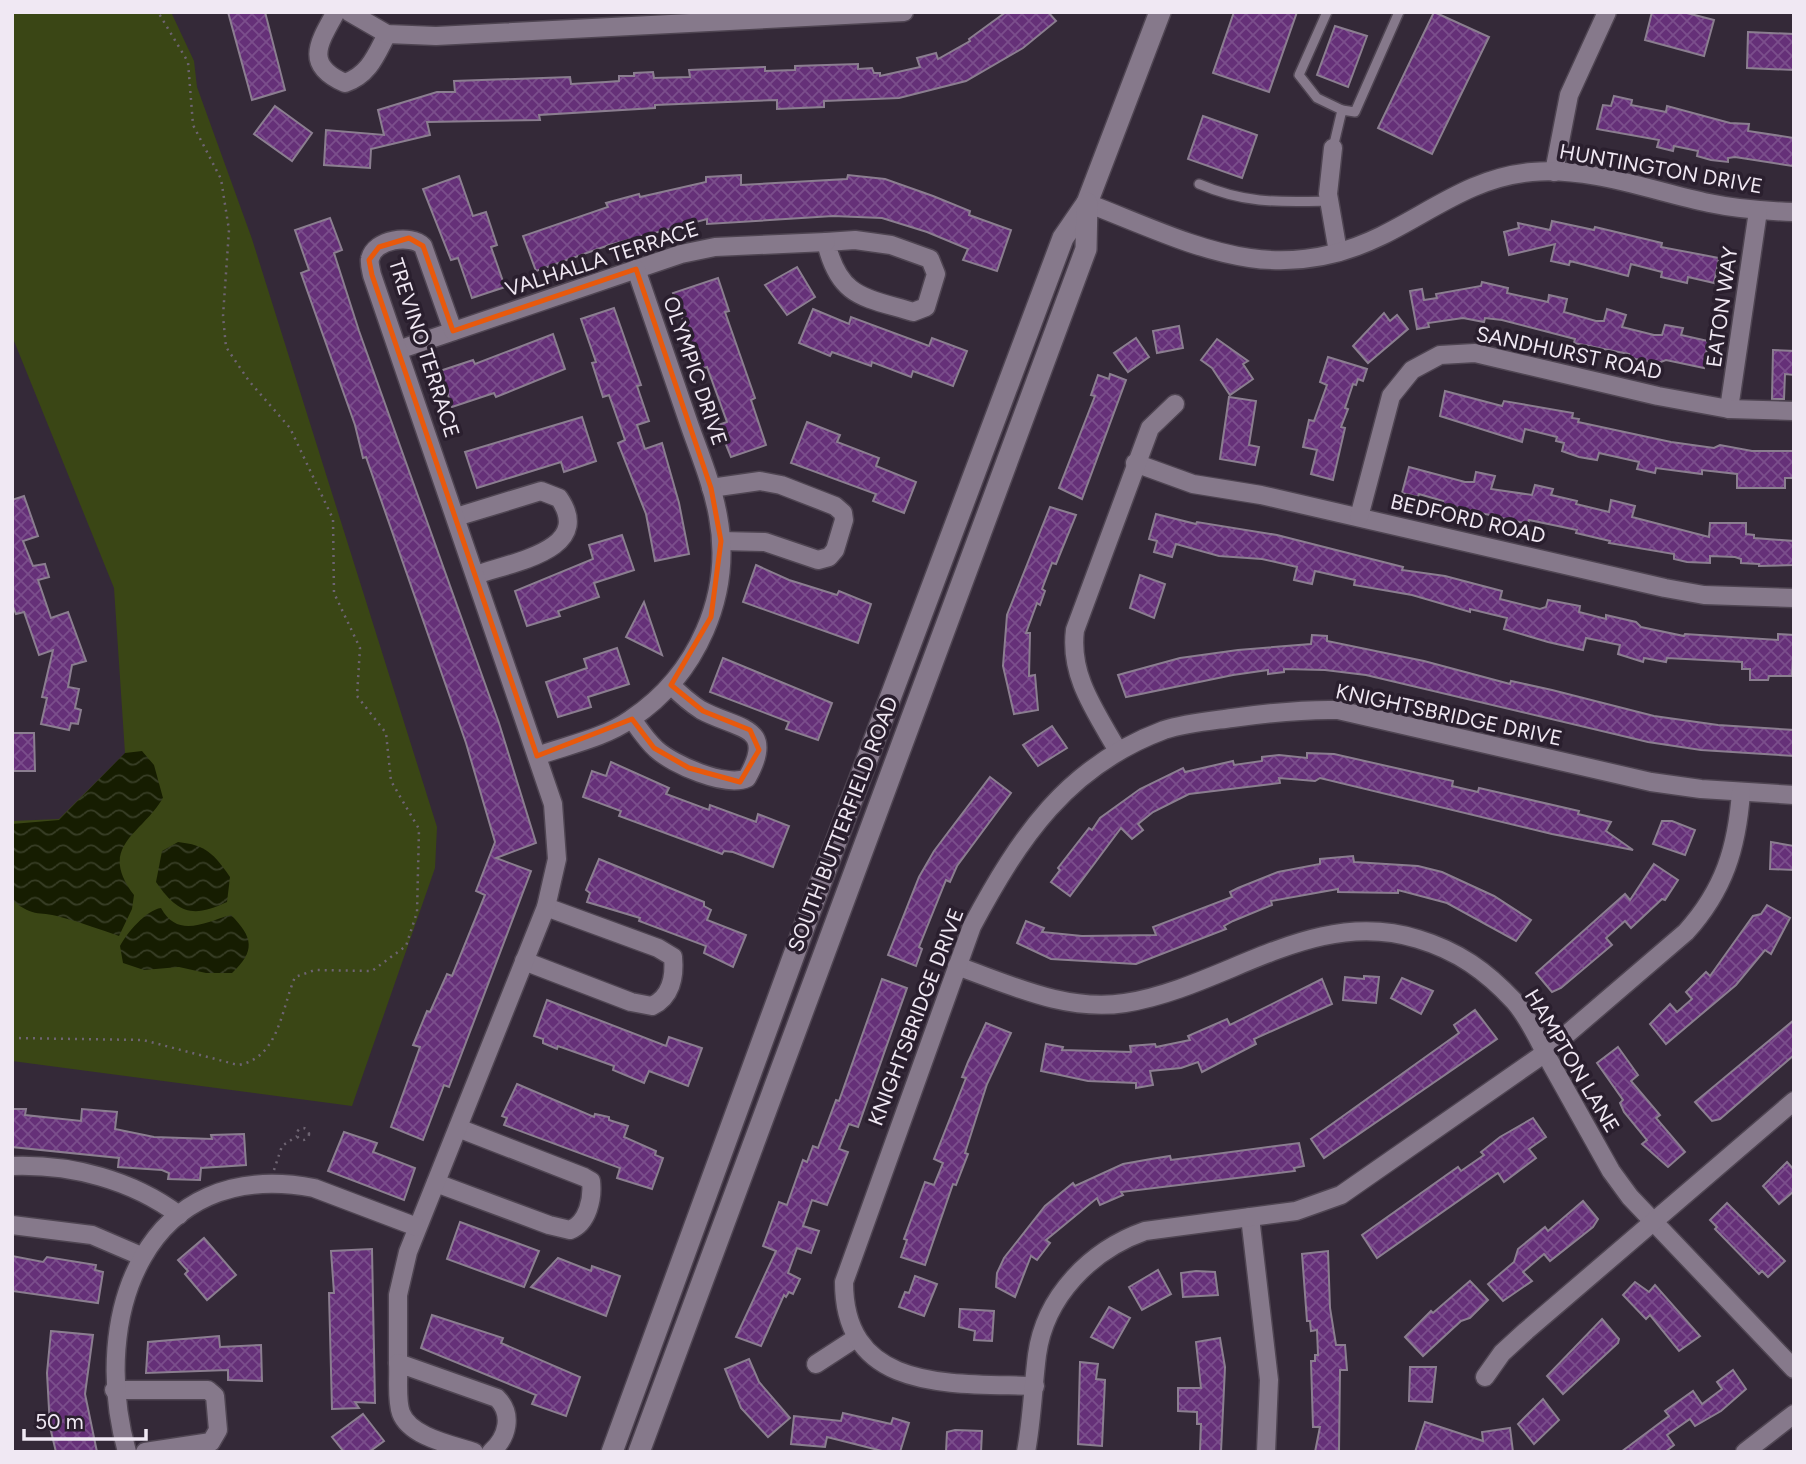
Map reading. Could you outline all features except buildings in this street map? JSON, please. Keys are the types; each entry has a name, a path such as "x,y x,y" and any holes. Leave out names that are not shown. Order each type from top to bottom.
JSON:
{"main road":[{"name":"SOUTH BUTTERFIELD ROAD","path":"612,1452 806,922 1063,238 1087,203 1160,12"},
{"name":"SOUTH BUTTERFIELD ROAD","path":"639,1452 848,882 1086,249 1087,203"}],"street":[{"path":"336,12 319,42 318,60 326,74 345,83 359,78 369,68 387,34"},
{"path":"349,12 387,34 436,36 904,12"},
{"path":"1554,172 1566,103 1607,12"},
{"path":"1333,148 1329,201 1338,252"},
{"name":"HUNTINGTON DRIVE","path":"1087,203 1236,258 1296,261 1338,252 1383,235 1446,198 1511,176 1554,172 1600,178 1758,211 1794,212"},
{"name":"EATON WAY","path":"1730,409 1758,211"},
{"name":"TREVINO TERRACE","path":"453,331 423,246 416,240 409,239 379,247 369,260 537,756 557,827 557,859 546,907 417,1227 405,1262 398,1295 401,1414 408,1423 443,1442 474,1452"},
{"name":"VALHALLA TERRACE","path":"398,350 636,269 715,247 855,240 889,244 930,259 936,274 926,307 914,312 849,290 837,276 826,242"},
{"name":"OLYMPIC DRIVE","path":"537,756 616,728 632,719 670,685 688,663 711,617 720,573 721,541 711,488 636,269"},
{"name":"SANDHURST ROAD","path":"1359,517 1391,396 1412,370 1440,355 1475,353 1658,396 1730,409 1794,411"},
{"path":"1118,751 1082,688 1073,646 1081,610 1135,463 1150,428 1175,404"},
{"name":"BEDFORD ROAD","path":"1135,463 1193,484 1261,495 1664,588 1704,595 1794,598"},
{"path":"711,488 750,481 782,485 835,506 843,513 844,520 835,550 829,557 818,560 765,542 721,541"},
{"path":"456,517 541,491 558,498 568,520 568,531 558,545 476,575"},
{"path":"632,719 654,748 677,764 730,782 747,778 757,760 759,750 756,736 750,730 703,711 670,685"},
{"name":"KNIGHTSBRIDGE DRIVE","path":"1035,1386 914,1378 879,1362 856,1338 844,1293 848,1265 972,926 1031,828 1078,779 1118,751 1185,725 1298,709 1338,710 1605,773 1701,789 1794,795"},
{"path":"1026,1452 1041,1338 1054,1308 1072,1280 1100,1252 1144,1231 1296,1211 1341,1195 1545,1053 1686,932 1704,912 1730,863 1741,792"},
{"path":"524,961 631,1002 652,1006 667,994 675,971 673,957 658,948 546,907"},
{"name":"HAMPTON LANE","path":"957,966 1052,1000 1124,1003 1168,994 1314,936 1353,930 1391,932 1438,945 1482,970 1516,1003 1611,1171 1653,1223 1794,1369"},
{"path":"1485,1377 1502,1353 1526,1331 1794,1101"},
{"path":"436,1183 549,1225 570,1230 576,1227 587,1210 592,1193 591,1181 458,1128"},
{"path":"12,1166 109,1179 135,1186 179,1214"},
{"path":"127,1452 116,1414 114,1390 116,1341 124,1297 141,1256 179,1214 227,1191 272,1184 314,1188 417,1227"},
{"path":"1250,1217 1269,1380 1266,1452"},
{"path":"12,1226 92,1235 141,1256"},
{"path":"816,1364 856,1338"},
{"path":"398,1363 496,1398 504,1405 508,1417 504,1434 491,1452"},
{"path":"114,1390 208,1390 215,1396 218,1430 211,1442 145,1452"},
{"path":"1745,1452 1794,1414"}],"lane":[{"path":"1327,12 1299,75 1317,98 1342,110 1354,112 1399,12"},
{"path":"1333,148 1342,110"},
{"path":"1199,184 1233,198 1280,202 1329,201"}],"path":[{"path":"12,1038 143,1040 238,1065 251,1062 273,1043 295,977 314,970 372,971 405,946 417,912 419,829 391,781 386,733 357,696 360,648 334,593 333,519 290,428 248,381 226,347 223,316 229,230 221,179 193,125 188,62 158,12"},
{"path":"272,1184 282,1146 297,1136"}],"highlighted area":[{"path":"409,238 423,246 453,331 636,269 711,488 721,541 711,617 671,685 703,711 750,730 759,750 740,782 689,768 654,748 632,719 537,756 372,275 369,260 379,247"}],"green space":[{"path":"12,12 171,12 194,61 197,87 252,239 437,827 435,868 352,1106 12,1061 12,821 59,819 125,753 114,588 12,336"}],"water":[{"path":"142,751 154,765 163,798 126,842 121,853 120,864 124,878 134,895 132,909 119,936 78,922 26,910 12,900 12,824 59,820 125,753"},
{"path":"178,842 203,848 219,862 230,877 227,902 205,910 187,910 179,907 164,893 156,882 162,851"},
{"path":"161,908 175,923 184,926 202,924 231,915 247,937 249,944 245,958 232,973 206,973 179,967 144,970 123,963 120,946 123,941 143,917"}]}
